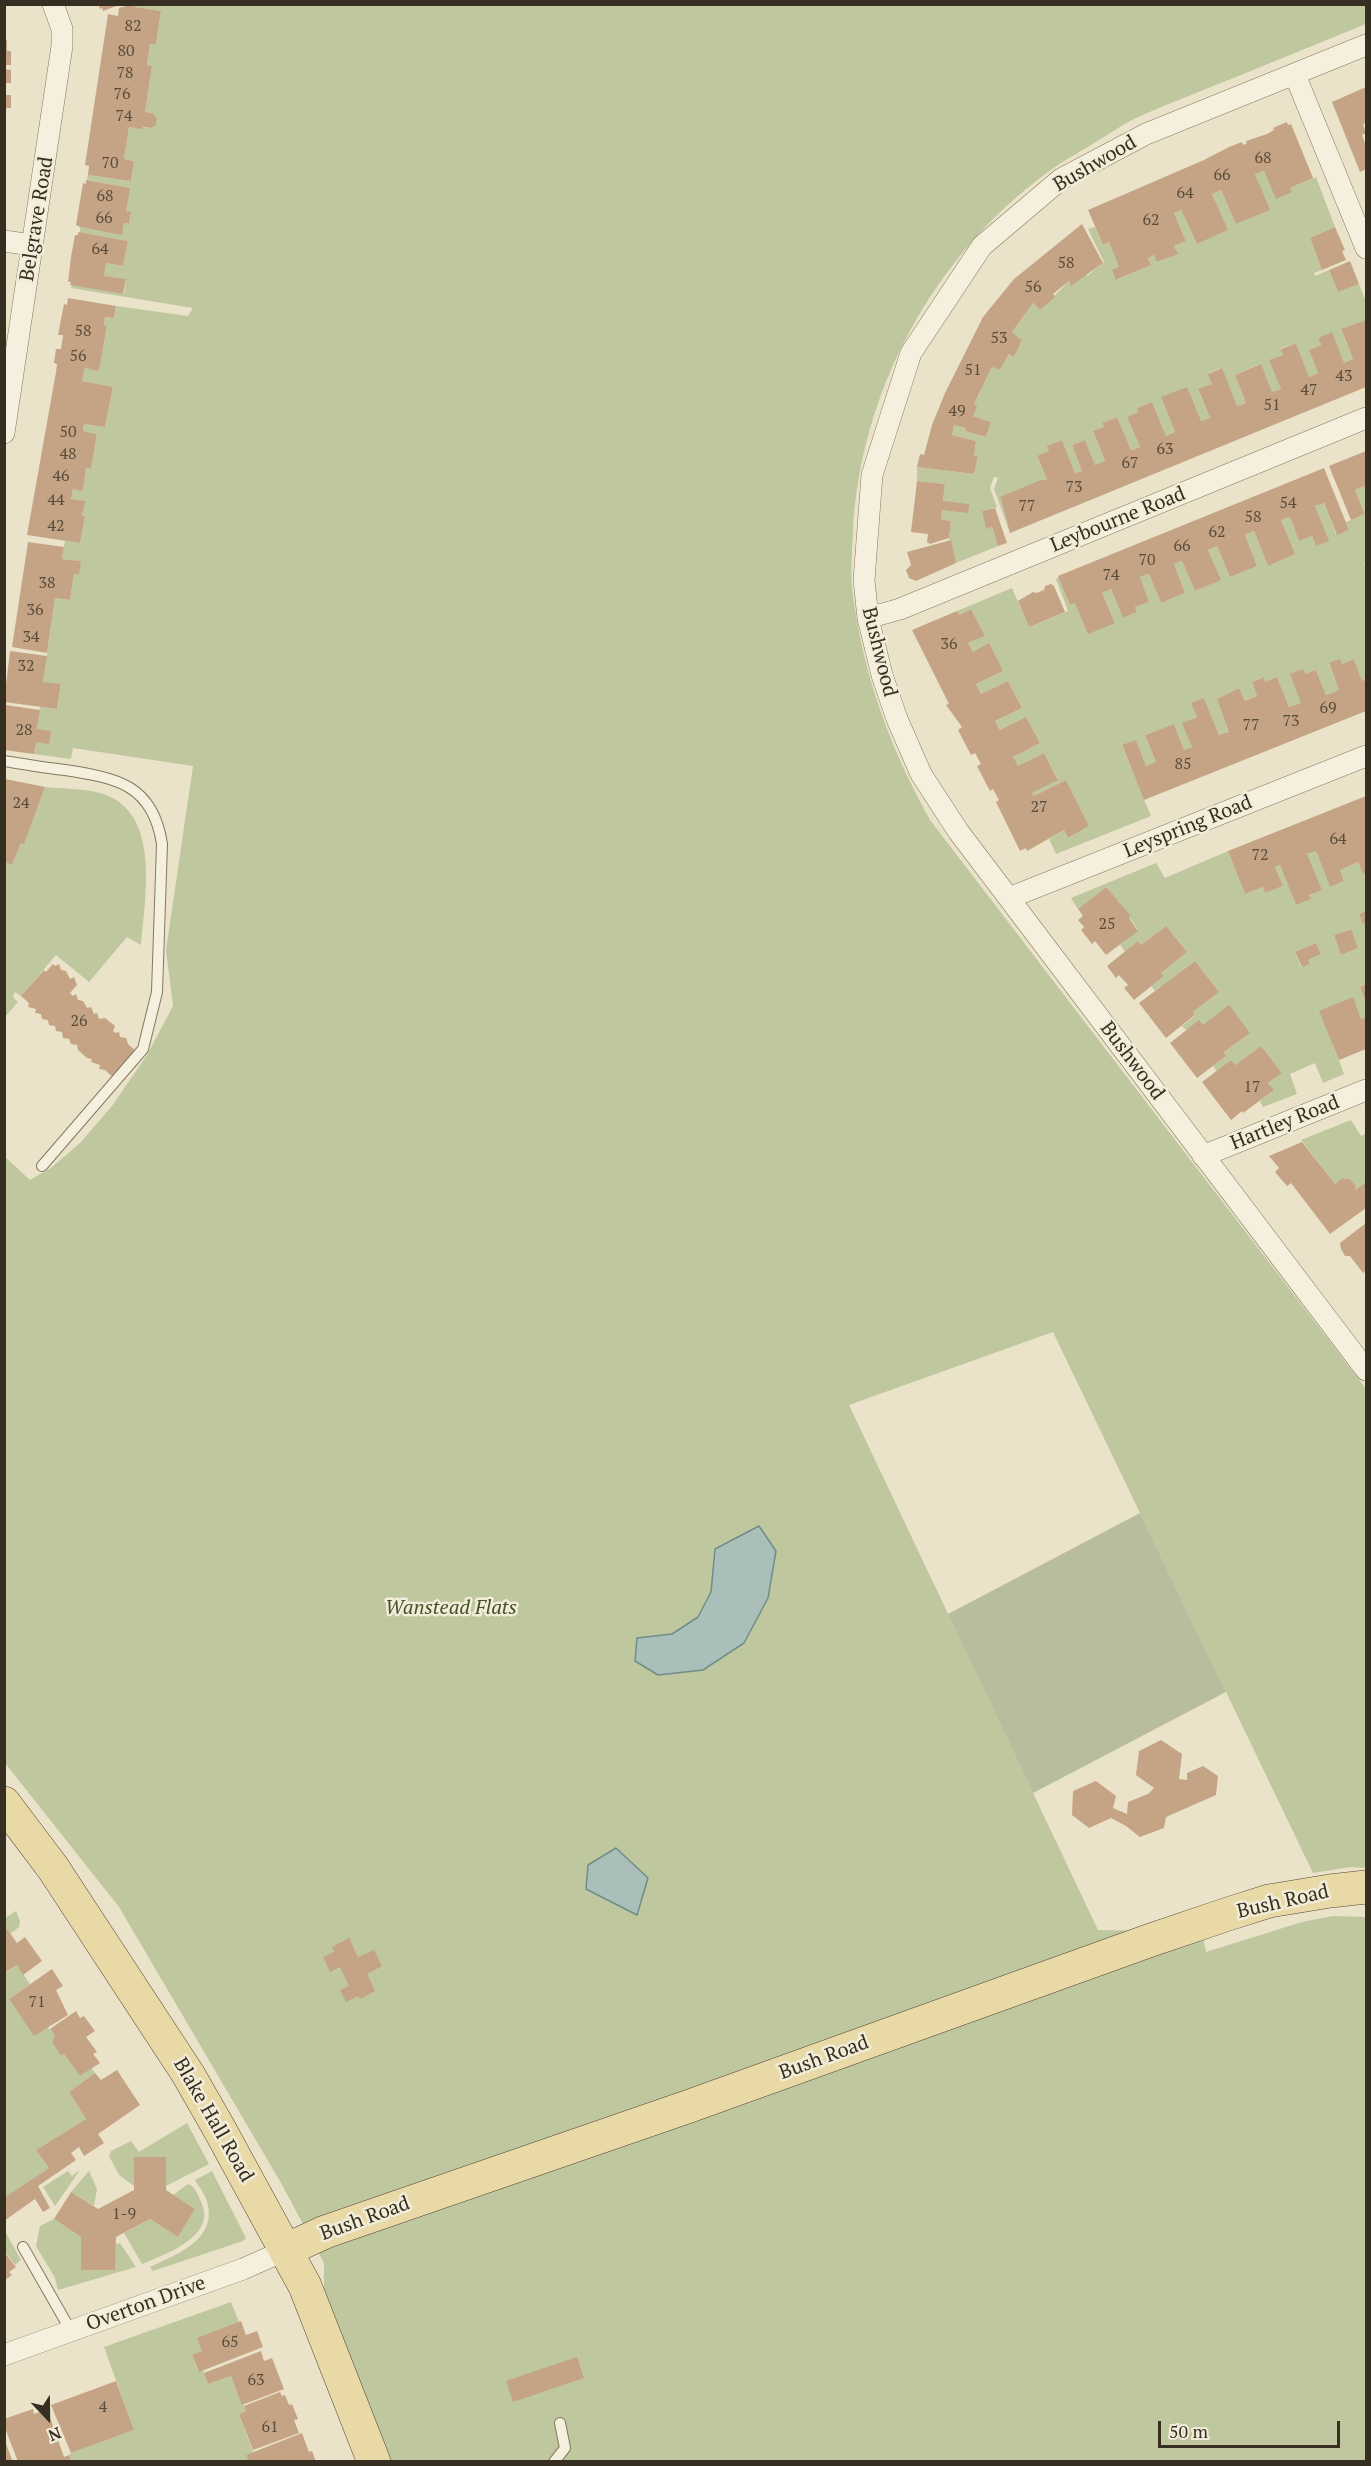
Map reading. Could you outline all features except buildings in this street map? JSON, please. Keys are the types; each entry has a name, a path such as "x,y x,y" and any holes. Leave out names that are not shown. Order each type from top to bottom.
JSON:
{"main road":[{"name":"Blake Hall Road","path":"6,1809 53,1868 188,2074 308,2292 374,2462"},
{"name":"Bush Road","path":"286,2250 325,2232 687,2107 1162,1936 1269,1901 1330,1890 1366,1887"}],"street":[{"name":"Belgrave Road","path":"4,433 62,46 62,29 54,4"},
{"name":"Bushwood","path":"1366,45 1146,134 1062,179 982,246 911,353 872,475 864,580 868,618 882,675 897,719 921,774 958,831 1366,1370"},
{"path":"1295,75 1366,248"},
{"path":"4,241 32,245"},
{"name":"Leybourne Road","path":"868,618 900,609 1366,418"},
{"name":"Leyspring Road","path":"1010,898 1366,756"},
{"name":"Hartley Road","path":"1203,1156 1366,1090"},
{"name":"Overton Drive","path":"4,2355 243,2270 286,2250"}],"lane":[{"path":"4,761 108,777 135,791 150,807 159,824 162,844 157,992 143,1050 42,1166"},
{"path":"23,2247 71,2331"},
{"path":"554,2462 565,2448 560,2423"}],"green space":[{"name":"Wanstead Flats","path":"134,5 1366,5 1366,24 1136,118 1060,163 1007,206 970,243 938,285 910,330 888,378 870,428 859,479 851,572 858,626 872,684 891,740 930,820 1366,1389 1366,1868 1351,1867 1313,1873 1053,1332 849,1405 1098,1930 1202,1932 1206,1952 1302,1922 1333,1916 1366,1917 1366,2461 390,2461 324,2288 324,2263 281,2183 119,1907 5,1763 4,1156 30,1180 51,1168 80,1143 112,1106 147,1055 173,1006 166,950 193,766 73,748 71,759 34,754 40,707 57,709 61,685 43,682 55,598 70,600 74,574 79,575 80,561 62,559 65,541 80,543 85,516 82,516 84,502 71,499 73,489 83,490 86,468 91,469 97,434 83,431 84,424 105,427 113,387 82,381 85,368 99,370 107,327 104,326 105,317 114,318 116,306 188,316 193,308 71,288 72,285 124,294 126,280 104,276 106,263 123,266 128,241 80,233 80,227 122,234 124,223 129,224 131,213 126,211 129,188 87,180 88,175 131,181 134,161 124,159 129,127 151,128 156,124 157,118 153,113 145,112 152,66 147,65 150,44 156,44 161,11"},
{"path":"1264,171 1290,188 1316,177 1335,227 1310,238 1322,270 1314,273 1315,276 1329,270 1338,292 1359,284 1366,302 1366,320 1341,330 1353,359 1344,363 1331,333 1318,338 1321,345 1309,350 1318,373 1309,377 1296,343 1281,348 1283,355 1270,360 1281,389 1272,392 1260,364 1235,375 1246,403 1237,406 1221,368 1209,373 1212,384 1198,390 1210,418 1201,421 1161,397 1175,432 1166,436 1152,402 1137,408 1138,412 1127,417 1140,447 1131,450 1117,417 1102,423 1104,427 1093,432 1105,461 1095,465 1085,440 1072,445 1082,471 1075,473 1062,440 1048,446 1049,451 1037,457 1047,480 1000,498 1010,533 994,489 998,478 994,477 990,488 997,507 982,511 986,528 992,527 998,546 956,563 949,538 951,521 941,519 945,484 917,481 917,467 974,474 978,458 974,456 976,441 952,435 954,425 986,437 991,422 973,416 974,404 992,367 1000,370 1009,354 1014,357 1022,340 1012,332 1033,303 1040,310 1069,281 1071,285 1104,262 1088,229 1095,227 1103,245 1109,242 1119,267 1117,280 1151,265 1148,258 1154,255 1158,262 1177,254 1174,246 1186,241 1174,213 1181,210 1197,244 1227,230 1212,194 1221,190 1236,224 1269,210 1255,174"},
{"path":"1364,486 1366,493 1366,561 1364,562 1366,569 1366,679 1362,681 1354,659 1342,664 1340,659 1329,664 1339,690 1326,695 1316,670 1305,674 1301,703 1289,707 1277,677 1265,682 1263,677 1252,682 1257,696 1245,701 1239,688 1217,699 1229,732 1219,735 1204,698 1192,703 1197,717 1183,723 1192,747 1184,750 1174,724 1145,735 1156,762 1146,766 1136,740 1122,746 1151,816 1056,854 1049,839 1064,830 1068,838 1089,826 1066,780 1034,796 1032,793 1058,779 1044,753 1018,766 1013,757 1040,743 1026,717 1000,730 995,721 1022,708 1008,681 981,694 976,684 1003,671 973,652 968,643 985,636 971,609 959,615 957,611 1012,588 1029,627 1068,611 1056,579 1059,577 1070,605 1075,603 1115,623 1102,593 1111,589 1123,618 1137,612 1135,607 1149,602 1140,577 1149,574 1161,603 1185,593 1174,564 1182,561 1195,591 1220,580 1208,550 1217,546 1230,577 1257,566 1245,535 1254,531 1268,566 1294,554 1281,520 1290,517 1299,541 1312,536 1316,546 1328,541 1315,506 1324,503 1336,534 1349,530 1346,522 1365,514 1355,490"},
{"path":"45,787 80,789 100,793 120,802 133,817 141,836 145,858 145,904 141,945 127,937 89,982 56,955 21,996 15,992 13,997 18,1002 5,1017 5,862 12,865 21,843 24,843"},
{"path":"1228,851 1245,894 1263,887 1265,893 1283,886 1275,867 1280,865 1296,905 1310,899 1307,854 1316,851 1330,887 1344,881 1340,870 1358,862 1363,873 1366,872 1366,911 1359,914 1363,923 1366,922 1366,984 1360,987 1366,1003 1366,1017 1361,1019 1353,998 1320,1011 1344,1074 1323,1083 1315,1063 1290,1074 1297,1094 1263,1107 1260,1101 1273,1090 1268,1083 1282,1073 1261,1046 1235,1065 1231,1060 1217,1071 1213,1066 1226,1056 1224,1052 1250,1033 1203,1025 1186,1030 1182,1026 1195,1016 1193,1012 1219,992 1195,961 1155,991 1151,986 1164,976 1161,973 1187,952 1166,926 1141,945 1138,941 1125,952 1120,945 1138,930 1118,900 1116,901 1106,887 1078,909 1071,898 1156,863 1165,878","holes":["1350,929 1358,948 1341,955 1334,935","1316,943 1321,954 1308,960 1310,964 1301,967 1295,952"]},
{"path":"1351,1120 1361,1136 1365,1134 1366,1137 1366,1182 1355,1190 1356,1186 1350,1179 1342,1178 1335,1184 1301,1140"},
{"path":"1140,1513 1226,1692 1033,1793 948,1614"},
{"path":"16,1911 20,1921 19,1927 10,1934 5,1925 5,1918"},
{"path":"17,1965 30,1984 9,1999 34,2035 47,2026 55,2036 52,2042 61,2056 64,2054 80,2076 92,2068 95,2073 69,2092 86,2119 36,2150 49,2168 5,2198 5,1973"},
{"path":"187,2123 209,2164 166,2186 166,2157 134,2157 134,2186 119,2175 109,2156 111,2151 131,2141 139,2152"},
{"path":"80,2170 55,2206 43,2187 68,2171 72,2176"},
{"path":"89,2171 97,2189 94,2206 71,2192"},
{"path":"212,2171 246,2238 243,2241 153,2271 150,2267 181,2252 199,2238 205,2229 209,2218 207,2203 195,2180"},
{"path":"188,2184 194,2189 201,2202 204,2214 202,2225 186,2242 142,2264 124,2233 150,2219 178,2237 195,2209 173,2195"},
{"path":"54,2219 81,2237 81,2270 114,2270 116,2244 120,2243 136,2267 58,2290 55,2278 36,2246 40,2226"},
{"path":"5,2231 21,2260 15,2265 5,2252"},
{"path":"231,2302 239,2322 202,2351 192,2355 198,2371 203,2370 208,2384 231,2376 246,2411 239,2414 253,2452 246,2455 249,2461 71,2462 69,2455 71,2453 134,2430 104,2347"}],"water":[{"path":"759,1526 776,1551 768,1598 744,1643 703,1670 658,1675 635,1661 637,1638 672,1634 698,1617 711,1592 715,1549"},
{"path":"616,1848 648,1878 637,1915 586,1889 588,1865"}]}
